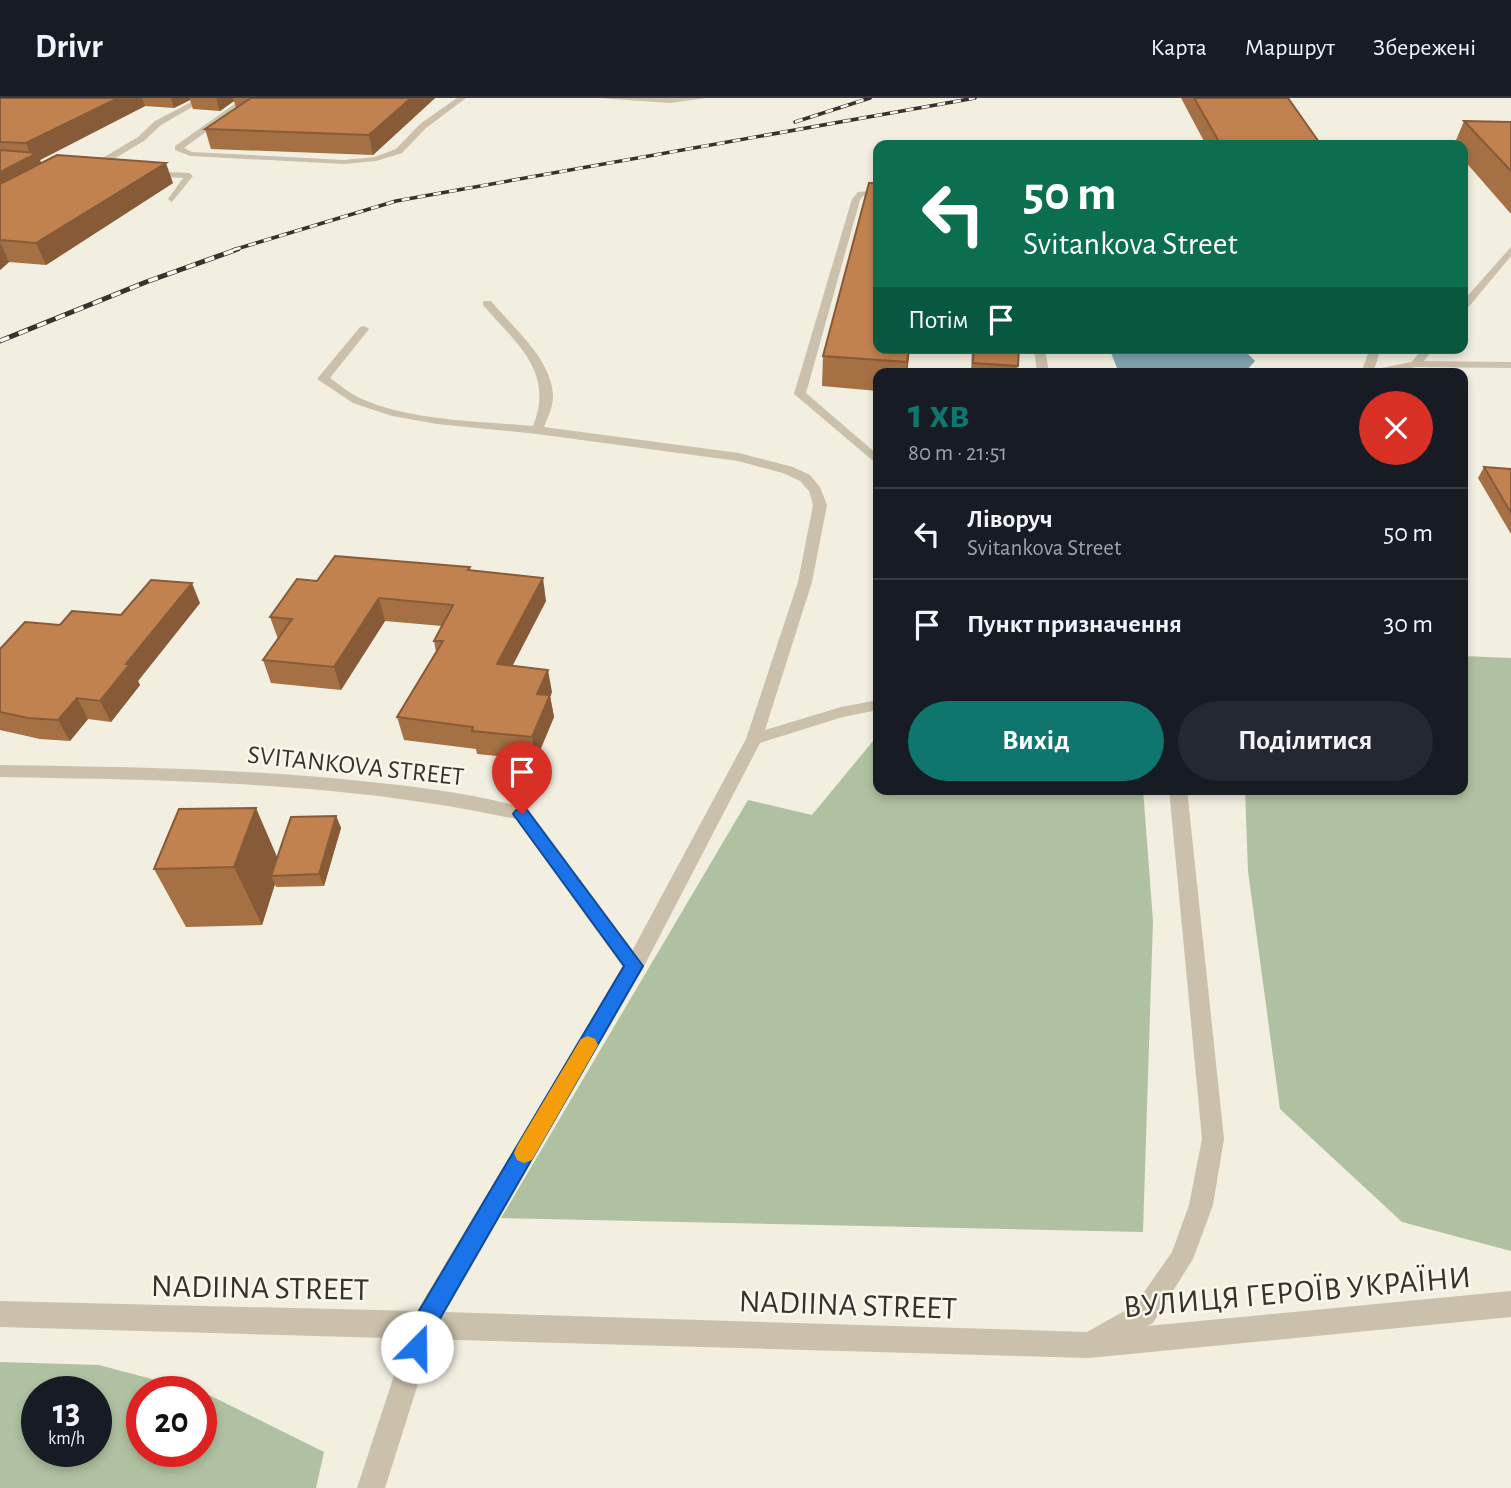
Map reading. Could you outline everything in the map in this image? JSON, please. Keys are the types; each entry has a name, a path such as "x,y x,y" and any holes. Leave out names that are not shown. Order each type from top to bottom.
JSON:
{"street":[{"path":"103,172 78,169 109,158 141,139 158,123 204,98"},
{"path":"248,98 178,148 190,154 218,156 345,162 376,159 399,151 423,126 462,98"},
{"path":"602,98 670,101 702,98"},
{"path":"142,173 189,176 189,180 172,199"},
{"path":"873,193 861,194 856,199 800,394 873,457"},
{"path":"1468,301 1511,250"},
{"path":"487,303 529,354 544,378 548,394 537,430"},
{"path":"364,328 323,379 357,401 392,412 437,420 659,445 768,463 805,478 815,490 820,505 805,582 754,739 634,966 424,1324 372,1488"},
{"path":"1416,364 1424,354"},
{"path":"1387,368 1416,364 1511,365"},
{"path":"754,739 841,712 873,706"},
{"name":"SVITANKOVA STREET","path":"0,771 147,774 359,786 439,797 522,814 634,966"},
{"path":"1089,1345 1144,1314 1181,1259 1201,1205 1213,1139 1179,795"},
{"name":"ВУЛИЦЯ ГЕРОЇВ УКРАЇНИ","path":"1089,1345 1511,1304"},
{"name":"NADIINA STREET","path":"0,1314 1089,1345"}],"green space":[{"path":"1468,656 1511,658 1511,1251 1402,1222 1280,1109 1248,871 1245,795 1468,795"},
{"path":"873,741 873,795 1143,795 1153,921 1143,1232 501,1218 748,800 812,815"},
{"path":"0,1362 99,1365 140,1376 126,1376 126,1467 217,1467 217,1399 324,1452 316,1488 0,1488"}],"water":[{"path":"1111,354 1248,354 1255,361 1249,368 1117,368"}],"building":[{"path":"0,98 118,98 26,143 0,142"},
{"path":"251,98 411,98 369,135 205,129"},
{"path":"1194,98 1288,98 1317,140 1218,140"},
{"path":"1464,121 1511,122 1511,171"},
{"path":"0,150 37,153 0,172"},
{"path":"57,155 166,163 36,243 0,240 0,184"},
{"path":"869,183 873,183 873,354 908,354 907,362 823,356"},
{"path":"974,354 1019,354 1018,366 973,363"},
{"path":"1484,467 1511,469 1511,513"},
{"path":"335,556 470,567 468,570 543,578 497,664 548,670 537,694 550,695 532,737 472,731 473,727 397,717 443,641 434,641 453,605 379,598 334,667 263,660 292,619 270,617 297,579 317,581"},
{"path":"151,580 192,583 126,664 130,664 100,701 77,698 58,720 28,718 0,712 0,649 25,622 60,625 72,611 121,615"},
{"path":"256,808 234,867 154,869 179,809"},
{"path":"336,816 319,874 271,876 291,817"}],"railway":[{"path":"795,122 870,98"},
{"path":"233,250 396,201 975,98"},
{"path":"0,341 146,282 238,249"}],"slow traffic":[{"path":"524,1153 588,1045"}],"route":[{"path":"417,1347 424,1324 634,966 522,814"}]}
